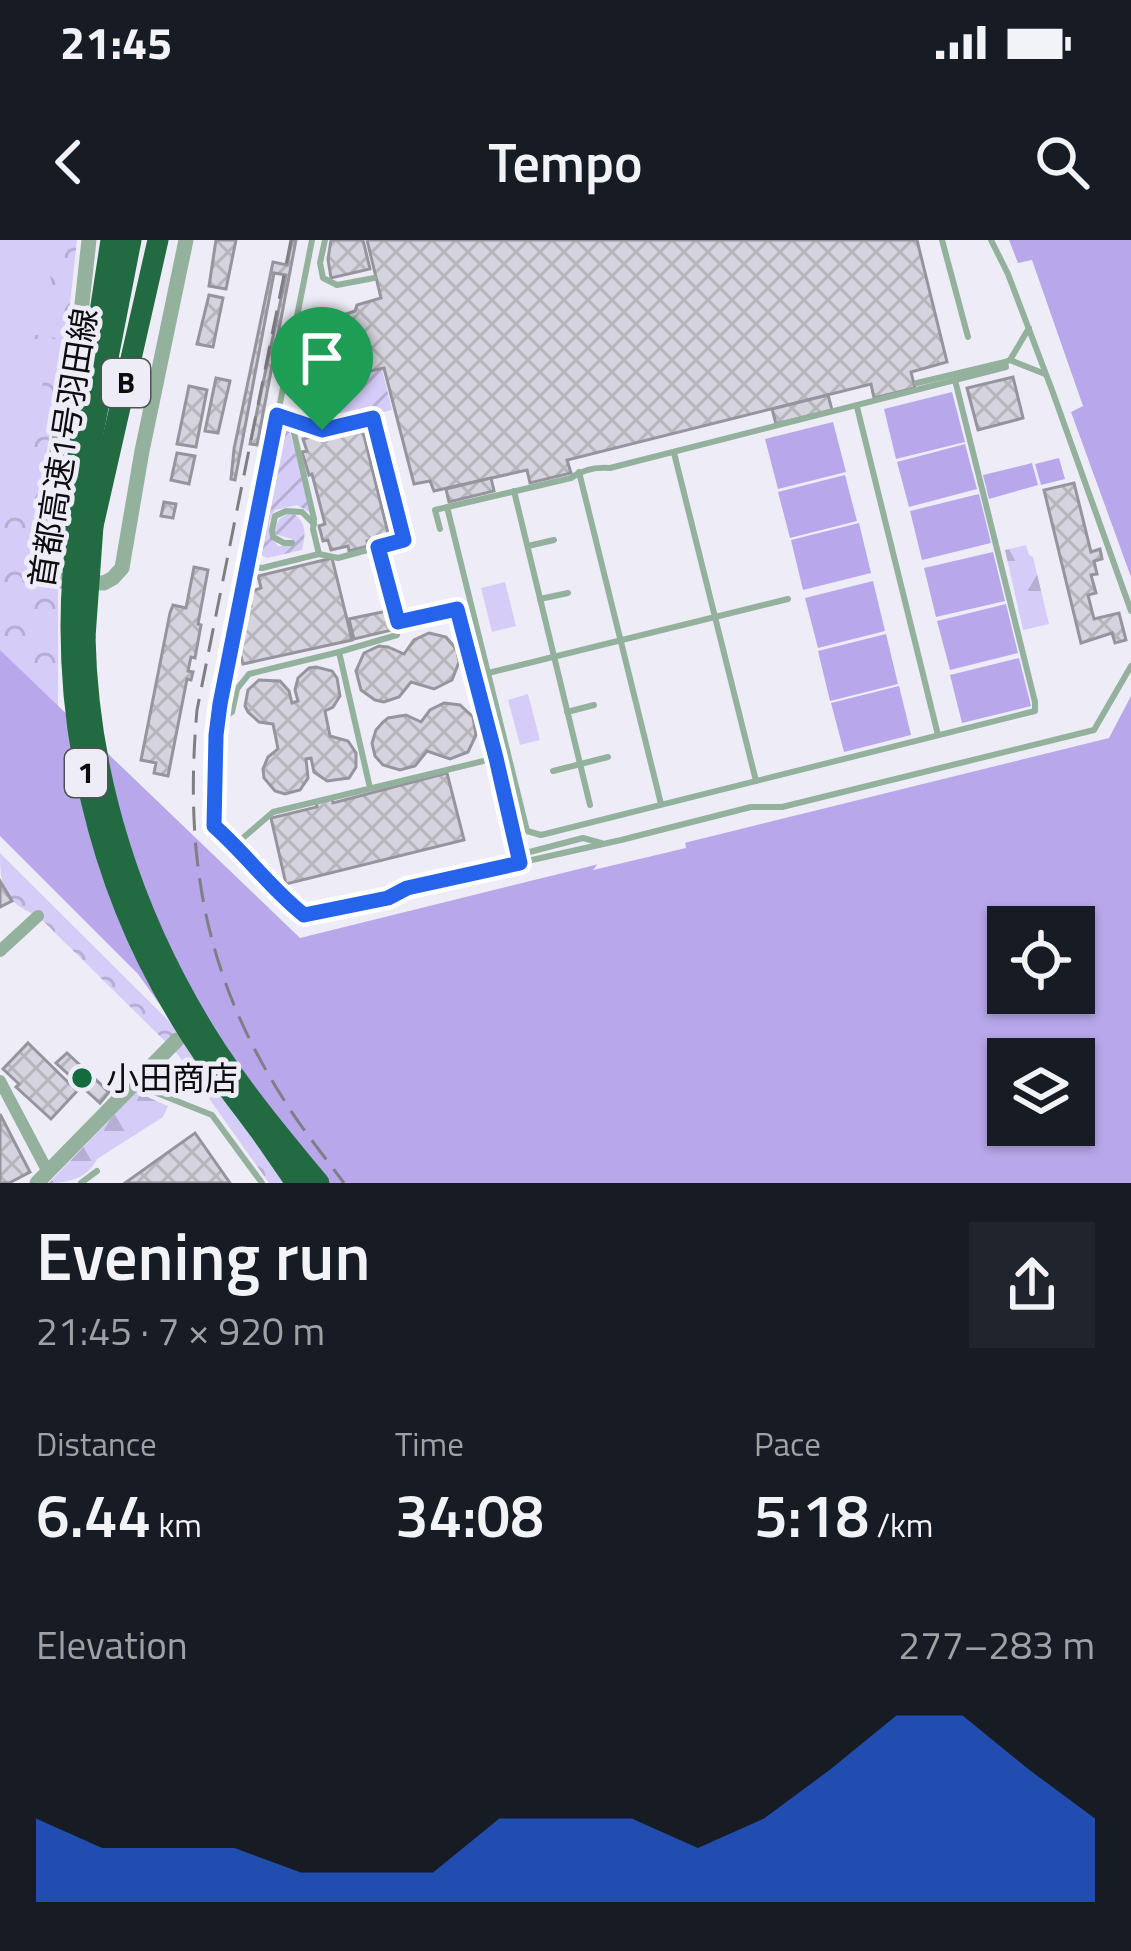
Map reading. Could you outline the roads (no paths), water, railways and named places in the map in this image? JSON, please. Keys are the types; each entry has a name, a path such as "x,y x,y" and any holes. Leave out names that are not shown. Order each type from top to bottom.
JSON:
{"highway":[{"name":"B","path":"71,612 70,494 111,240"},
{"name":"首都高速1号羽田線","path":"131,240 93,526 85,637 101,776 127,868 158,946 198,1021 234,1076 319,1183"},
{"name":"首都高速1号羽田線","path":"145,240 86,470 76,545 71,612 80,739 96,816 120,891 154,972 198,1047 299,1183"},
{"name":"B","path":"93,526 158,240"}],"street":[{"path":"89,240 79,331 38,555 40,566 51,578 100,583 116,576 125,560 186,240"},
{"path":"0,951 38,916"},
{"path":"0,1081 42,1178 177,1040"}],"lane":[{"path":"312,240 296,342 277,415 218,722 214,826 304,915 388,898 407,888 519,859 603,844 751,807 782,807 1094,730 1131,666"},
{"path":"325,240 320,263 323,278 337,285 374,278"},
{"path":"942,240 968,338"},
{"path":"991,240 1029,328 1131,611"},
{"path":"440,530 435,510 1006,367 1029,328"},
{"path":"917,383 1007,361 1046,375"},
{"path":"447,507 527,831 542,835 938,736 1035,711 955,380"},
{"path":"857,406 938,736"},
{"path":"248,566 262,568 319,554 338,558 404,540 373,418 322,430 277,415"},
{"path":"291,420 319,554"},
{"path":"674,452 756,781"},
{"path":"579,472 661,805"},
{"path":"514,491 590,806"},
{"path":"292,543 273,537 275,517 286,511 302,512 314,524"},
{"path":"528,546 554,540"},
{"path":"218,722 232,712 237,688 249,674 397,635 398,622 378,547"},
{"path":"540,599 568,593"},
{"path":"488,673 788,598"},
{"path":"398,622 457,609 519,859"},
{"path":"339,652 370,788"},
{"path":"568,712 594,705"},
{"path":"553,770 608,757"},
{"path":"235,844 273,812 496,758"},
{"path":"136,1085 212,1115 262,1183"},
{"path":"81,1183 97,1171"}],"railway":[{"path":"291,240 197,710 194,815 206,913 235,1007 284,1100 344,1183"}],"place":[{"name":"小田商店","path":"82,1078"}]}
